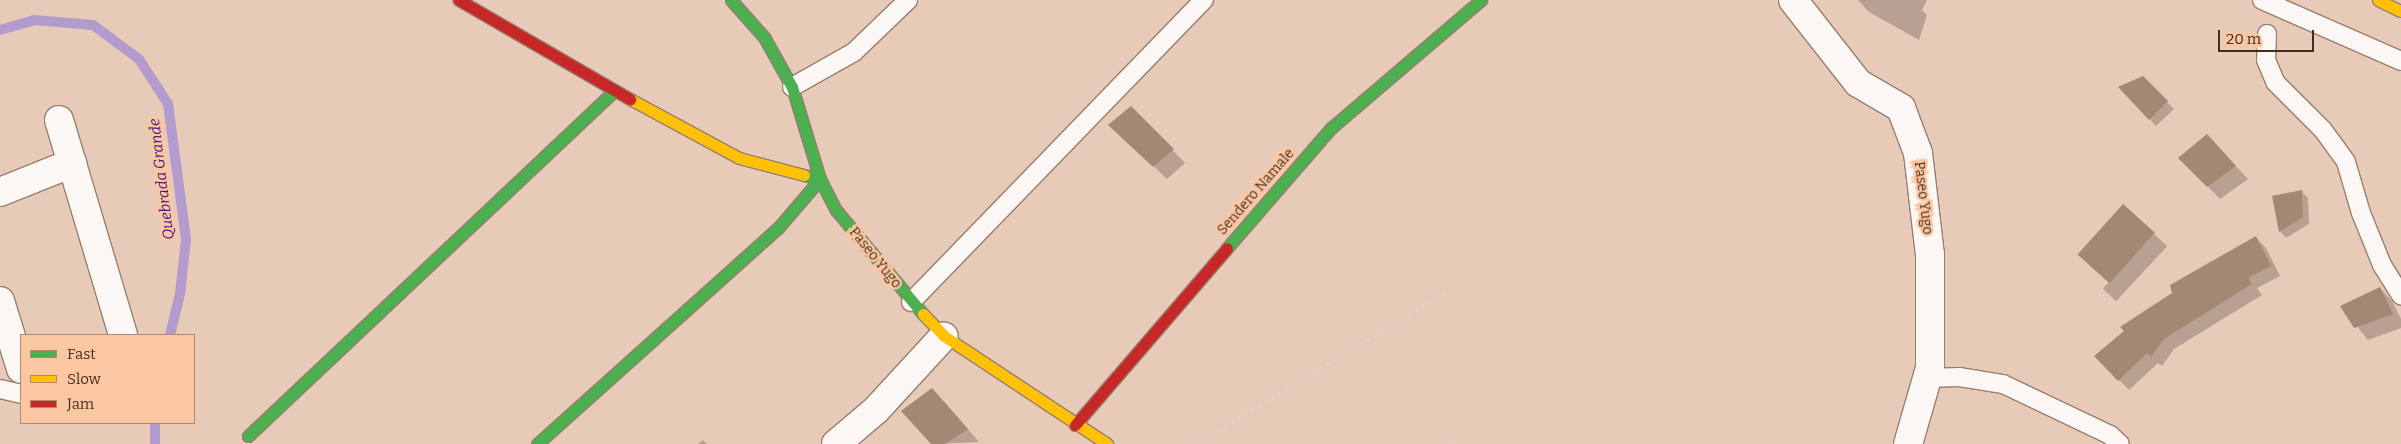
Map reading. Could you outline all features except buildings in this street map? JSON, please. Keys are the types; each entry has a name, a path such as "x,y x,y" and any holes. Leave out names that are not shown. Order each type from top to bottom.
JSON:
{"main road":[{"path":"459,0 614,91 739,158 820,179 778,228 537,444"},
{"name":"Sendero Namale","path":"1075,425 1332,128 1481,0"},
{"path":"2378,0 2401,11"},
{"name":"Paseo Yugo","path":"738,3 764,37 792,87 820,179 836,210 911,302 944,336 1075,425 1107,444"},
{"path":"248,436 614,91"}],"street":[{"name":"Paseo Yugo","path":"1793,0 1858,83 1901,108 1918,153 1930,254 1930,368 1908,444"},
{"path":"58,120 123,334"},
{"path":"0,192 72,163"},
{"path":"0,302 20,366"},
{"path":"836,444 876,410 944,336"}],"lane":[{"path":"792,87 854,52 908,0"},
{"path":"911,302 1204,0"},
{"path":"2262,0 2401,61"},
{"path":"2268,34 2266,60 2276,84 2323,130 2346,162 2372,239 2401,296"},
{"path":"1927,378 1959,377 2003,384 2110,435 2120,444"},
{"path":"0,389 20,394"}],"path":[{"path":"1196,444 1449,290"},
{"path":"1453,444 1460,440"}],"waterway":[{"name":"Quebrada Grande","path":"0,30 34,20 93,25 139,59 168,104 186,239 180,294 170,334"},
{"name":"Quebrada Grande","path":"155,424 155,444"}],"traffic: fast":[{"path":"731,0 764,37 792,87 820,179 836,210 923,314"},
{"path":"1227,248 1331,128 1481,0"},
{"path":"248,436 614,91"},
{"path":"537,444 778,228 820,179 804,175"}],"traffic: slow":[{"path":"2378,0 2401,11"},
{"path":"630,99 739,158 804,175"},
{"path":"923,314 944,336 1107,444"}],"traffic: jam":[{"path":"459,0 630,99"},
{"path":"1075,425 1227,248"}]}
